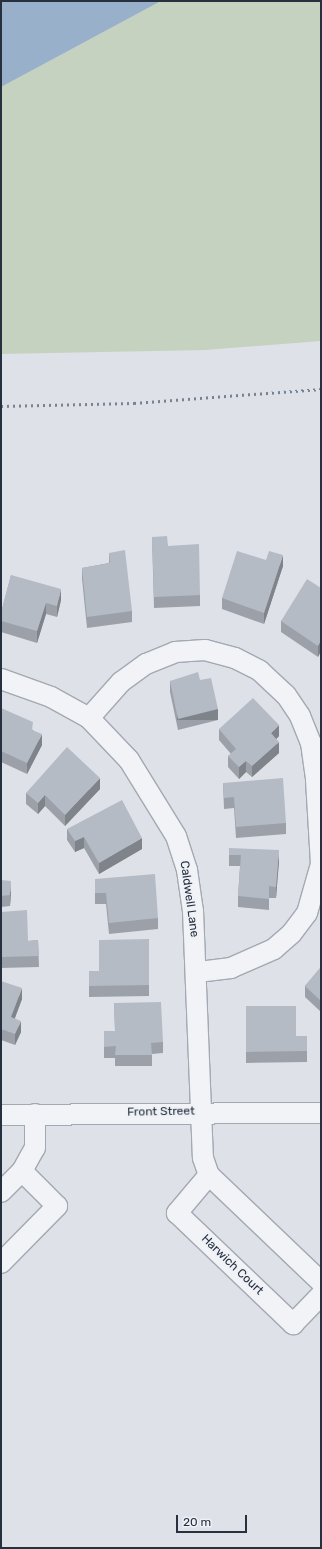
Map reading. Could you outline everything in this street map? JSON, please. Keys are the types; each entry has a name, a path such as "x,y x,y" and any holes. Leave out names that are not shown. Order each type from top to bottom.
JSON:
{"street":[{"path":"89,718 121,682 146,664 175,652 205,650 235,658 260,671 286,695 300,716 311,743 316,780 321,864 309,907 291,934 274,949 231,968 197,972"},
{"name":"Caldwell Lane","path":"1,678 51,697 89,718 129,760 176,836 187,870 197,972 200,1112"},
{"path":"200,1112 203,1158 209,1175 321,1282"},
{"name":"Front Street","path":"1,1115 200,1112 321,1113"},
{"path":"1,1192 22,1171 35,1148 35,1114"},
{"path":"1,1263 57,1206 22,1171"},
{"name":"Harwich Court","path":"209,1175 178,1213 293,1324 321,1295"}],"green space":[{"path":"161,1 321,1 321,341 205,350 1,354 1,87"}],"water":[{"path":"1,1 161,1 1,87"}],"building":[{"path":"167,536 168,546 199,544 200,595 154,597 152,537"},
{"path":"125,550 132,611 87,617 82,568 110,563 109,553"},
{"path":"237,551 266,560 269,551 283,555 264,613 222,598"},
{"path":"11,575 61,589 57,606 46,603 37,631 1,621 1,613"},
{"path":"307,579 321,588 321,640 318,646 281,621"},
{"path":"198,672 200,680 211,678 218,709 178,719 170,681"},
{"path":"253,698 279,725 271,733 279,742 252,766 246,761 239,767 228,756 236,749 219,729"},
{"path":"1,708 33,722 32,730 42,734 27,763 1,751"},
{"path":"67,747 100,778 65,815 45,795 38,803 26,793"},
{"path":"283,778 286,823 236,827 234,797 224,798 223,783"},
{"path":"122,800 142,838 99,863 84,837 75,841 67,829"},
{"path":"229,848 279,850 276,887 269,886 269,899 238,896 241,855 229,855"},
{"path":"155,874 158,918 109,923 106,893 95,893 95,879"},
{"path":"1,880 11,881 10,895 1,896"},
{"path":"27,910 28,941 38,940 39,956 1,957 1,912"},
{"path":"149,939 149,985 89,986 89,971 99,971 99,940"},
{"path":"321,967 321,1001 305,986"},
{"path":"1,981 22,988 11,1017 21,1021 15,1034 1,1029"},
{"path":"161,1002 163,1042 151,1043 152,1055 115,1055 116,1046 104,1047 104,1031 115,1031 114,1003"},
{"path":"246,1006 296,1006 296,1036 307,1036 307,1051 246,1052"}],"railway":[{"path":"1,406 134,403 321,389"}]}
